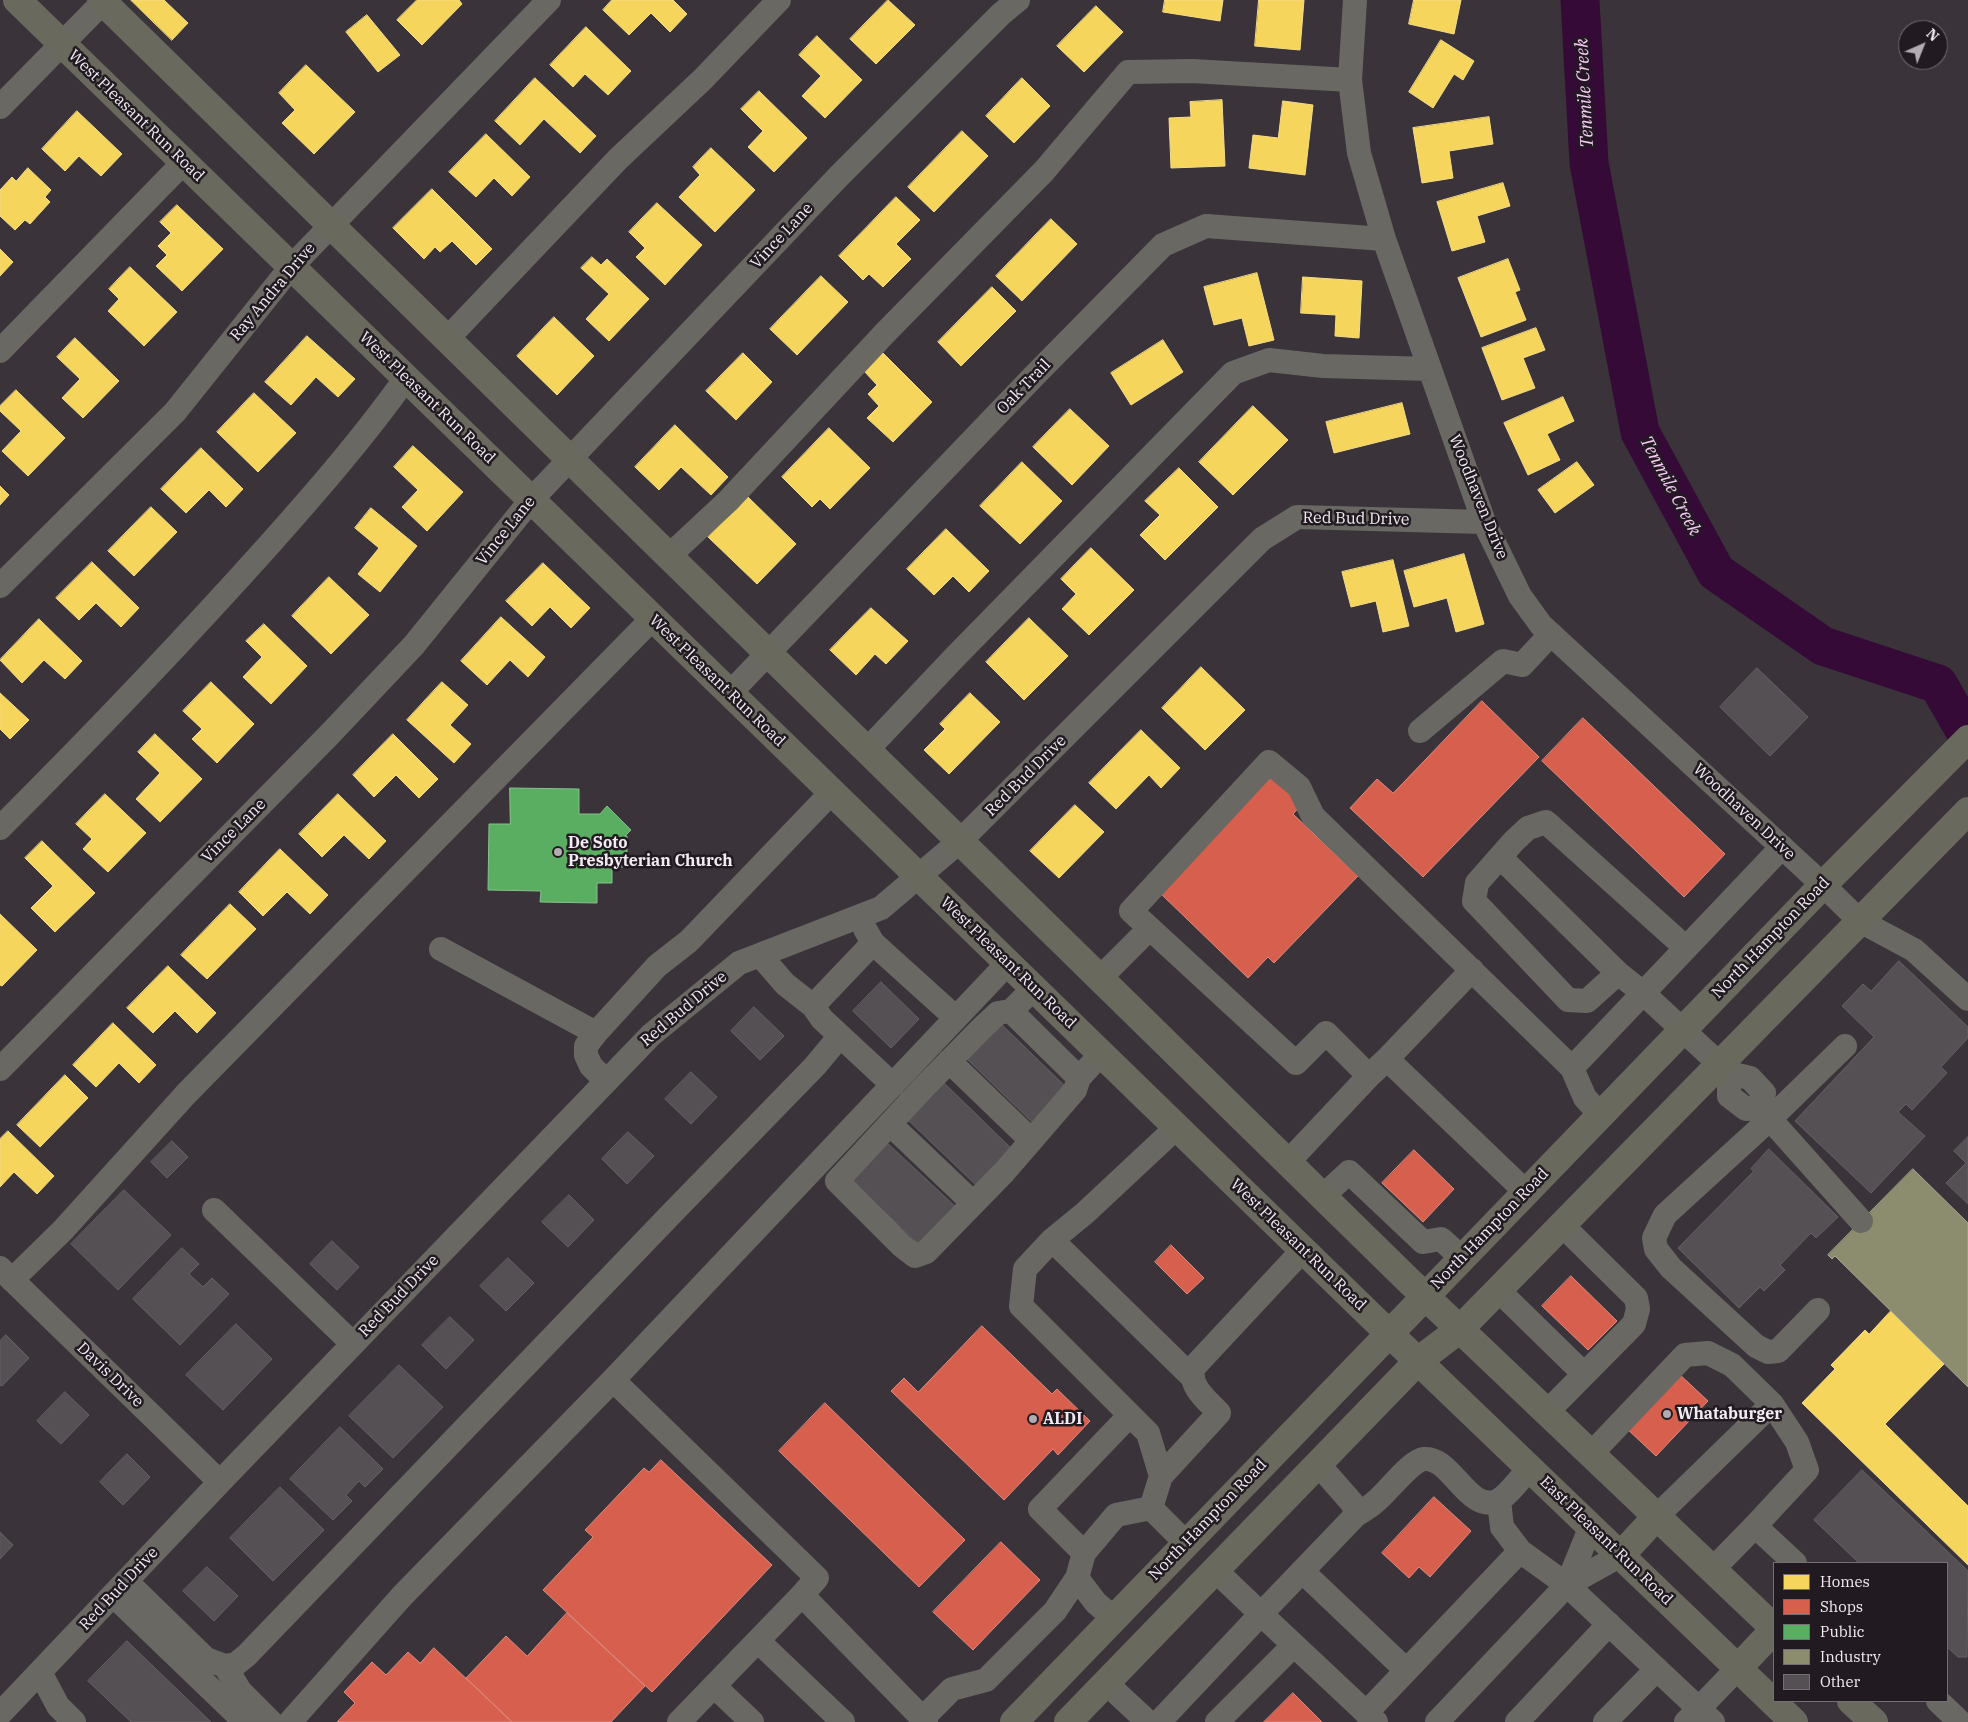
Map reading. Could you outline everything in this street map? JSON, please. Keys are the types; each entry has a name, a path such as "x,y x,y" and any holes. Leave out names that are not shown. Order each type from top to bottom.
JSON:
{"main road":[{"name":"West Pleasant Run Road","path":"17,0 1418,1361"},
{"path":"102,1 1425,1296 1773,1628"},
{"name":"North Hampton Road","path":"1014,1722 1823,885 1968,739"},
{"path":"1068,1722 1418,1361 1460,1329 1562,1225 1724,1069 1860,921 1968,810"},
{"name":"East Pleasant Run Road","path":"1418,1361 1773,1702"},
{"path":"1620,1555 1657,1516"},
{"path":"1186,1543 1215,1570"},
{"path":"1738,1668 1773,1630"},
{"name":"East Pleasant Run Road","path":"1773,1702 1794,1722"},
{"path":"1852,1702 1874,1722"}],"street":[{"name":"Ray Andra Drive","path":"0,586 175,412 292,267 549,0"},
{"path":"447,339 618,160 703,79 778,0"},
{"name":"Vince Lane","path":"0,1069 330,734 414,645 531,500 839,176 1001,14 1018,0"},
{"name":"Woodhaven Drive","path":"1355,0 1350,80 1359,153 1384,239 1484,522 1520,596 1541,625 1860,921 1914,950 1968,999"},
{"path":"0,107 102,1"},
{"path":"669,556 728,500 885,333 1044,171 1128,72 1192,72 1350,80"},
{"path":"0,350 184,162"},
{"name":"Oak Trail","path":"730,693 1033,377 1163,245 1206,226 1384,239"},
{"path":"867,750 954,658 1233,373 1268,360 1324,366 1430,370"},
{"path":"0,828 242,575 341,463 378,418 406,378"},
{"name":"Red Bud Drive","path":"0,1714 220,1482 651,1034 739,963 881,908 960,841 1262,539 1297,518 1484,522"},
{"path":"6,1274 63,1230 186,1094 653,618"},
{"path":"1420,731 1503,661 1522,665 1551,634"},
{"path":"1369,1076 1326,1034 1296,1063 1149,929 1131,910 1269,762 1299,787 1313,816 1572,1068 1585,1098 1601,1115"},
{"path":"606,1081 591,1066 586,1055 586,1046 596,1033 657,966 689,941 832,792"},
{"path":"1618,973 1587,1001 1568,1000 1474,901 1477,883 1528,828 1546,822 1686,948"},
{"path":"1572,1068 1782,847"},
{"path":"1500,857 1618,973 1724,1069 1750,1078 1764,1093 1763,1114 1861,1221"},
{"path":"858,917 873,943 956,1018"},
{"path":"1100,978 1149,929"},
{"path":"813,1006 873,943"},
{"path":"441,949 596,1033"},
{"path":"760,955 785,984 813,1006 822,1019 892,1085"},
{"path":"290,1722 402,1596 613,1380 1008,963"},
{"path":"1288,1162 1472,970"},
{"path":"837,1181 949,1061 998,1013 1011,1011 1034,988"},
{"path":"1011,1011 1079,1078"},
{"path":"119,1588 206,1659 225,1666 236,1664 248,1655 815,1066 840,1036"},
{"path":"1818,1310 1778,1351 1768,1352 1756,1346 1671,1268 1656,1249 1654,1238 1665,1215 1763,1114 1844,1046"},
{"path":"816,1166 837,1181 902,1246 915,1256 926,1252 1031,1140 1075,1090 1079,1078 1102,1054"},
{"path":"1386,1059 1526,1192"},
{"path":"949,1061 1031,1140"},
{"path":"890,1124 973,1203"},
{"path":"1161,1476 1148,1433 1021,1306 1025,1269 1052,1240 1085,1213 1177,1127"},
{"path":"1323,1196 1349,1172 1422,1242 1441,1239 1462,1258"},
{"path":"214,1210 353,1344"},
{"path":"1547,1412 1634,1324 1638,1309 1636,1298 1562,1225"},
{"path":"1052,1240 1191,1376 1195,1387 1219,1414 1161,1476 1151,1508"},
{"path":"1191,1376 1193,1368 1303,1250"},
{"name":"Davis Drive","path":"6,1274 220,1482"},
{"path":"1498,1290 1584,1374"},
{"path":"1591,1454 1685,1355 1708,1354 1732,1365 1772,1404 1797,1442 1807,1470 1756,1526 1713,1569"},
{"path":"613,1380 817,1578 679,1722"},
{"path":"1657,1516 1772,1404"},
{"path":"1084,1553 1040,1509 1130,1415"},
{"path":"1159,1722 1356,1514 1375,1502 1403,1474 1422,1460 1431,1460 1442,1465 1476,1498 1488,1503 1499,1500 1530,1468"},
{"path":"1318,1464 1353,1504 1356,1514"},
{"path":"1499,1500 1502,1527 1520,1551 1567,1585 1657,1669 1700,1718 1738,1668"},
{"path":"802,1595 924,1720 952,1689 986,1680 1055,1611 1077,1578 1084,1553 1116,1516 1151,1508"},
{"path":"1151,1508 1186,1543"},
{"path":"1567,1585 1591,1526"},
{"path":"1756,1526 1794,1562"},
{"path":"1215,1570 1371,1717 1406,1670 1520,1551"},
{"path":"1437,1722 1567,1585 1620,1555"},
{"path":"1302,1571 1406,1670"},
{"path":"1077,1578 1096,1603 1114,1618"},
{"path":"119,1588 245,1722"},
{"path":"1517,1722 1609,1624"},
{"path":"758,1640 843,1722"},
{"path":"1217,1722 1294,1645"},
{"path":"225,1666 240,1691 271,1722"},
{"path":"1605,1722 1657,1669"},
{"path":"40,1672 58,1706 74,1722"},
{"path":"1106,1683 1148,1722"},
{"path":"714,1686 752,1722"},
{"path":"1939,1702 1961,1722 1968,1715"}],"building: Homes":[{"path":"131,0 164,0 188,23 172,40"},
{"path":"417,0 459,0 462,4 422,45 397,20"},
{"path":"612,0 673,0 687,14 670,32 651,13 629,35 603,10"},
{"path":"888,0 915,25 876,64 850,39"},
{"path":"1165,0 1223,0 1220,21 1163,12"},
{"path":"1259,0 1304,0 1300,50 1255,46"},
{"path":"1414,0 1461,0 1454,34 1409,24"},
{"path":"1096,6 1123,32 1084,72 1057,46"},
{"path":"367,15 400,55 378,72 346,32"},
{"path":"586,27 631,71 608,95 585,74 573,87 550,65"},
{"path":"817,36 862,80 825,118 802,96 821,76 799,55"},
{"path":"1441,40 1474,61 1463,80 1454,74 1433,108 1409,92"},
{"path":"306,65 355,112 314,154 282,123 295,110 279,93"},
{"path":"535,78 596,136 580,153 544,119 520,145 495,121"},
{"path":"1022,78 1050,106 1014,143 986,116"},
{"path":"759,91 807,138 774,172 748,147 763,131 741,109"},
{"path":"1222,100 1225,166 1171,168 1169,118 1191,117 1190,102"},
{"path":"1283,101 1313,105 1305,175 1249,168 1253,135 1278,138"},
{"path":"77,111 122,154 101,176 79,156 65,171 42,149"},
{"path":"1489,117 1493,144 1449,151 1453,178 1422,183 1413,128"},
{"path":"962,131 988,156 934,212 908,187"},
{"path":"486,134 530,177 512,196 494,178 476,197 449,172"},
{"path":"711,148 755,190 715,232 679,197 700,175 693,167"},
{"path":"28,168 51,190 45,197 50,202 30,224 25,220 15,230 0,216 0,190 12,177 16,181"},
{"path":"1503,183 1510,206 1477,216 1485,242 1452,251 1437,202"},
{"path":"432,189 492,249 476,265 452,241 440,252 435,247 424,259 393,228"},
{"path":"896,197 920,220 896,244 911,259 883,287 869,274 863,280 839,256"},
{"path":"657,203 702,245 665,285 636,257 645,248 629,232"},
{"path":"177,205 223,249 182,291 156,266 167,255 158,246 171,233 160,222"},
{"path":"1051,219 1077,244 1022,301 996,276"},
{"path":"0,249 13,262 0,276"},
{"path":"592,257 601,265 607,259 649,299 609,341 586,319 609,294 581,268"},
{"path":"1508,259 1520,290 1515,292 1526,320 1481,337 1458,278"},
{"path":"130,267 177,312 144,346 108,311 119,299 109,289"},
{"path":"1257,273 1274,340 1249,346 1242,318 1214,325 1204,287"},
{"path":"821,276 848,302 797,355 770,329"},
{"path":"1303,277 1362,281 1359,338 1335,336 1336,315 1301,313"},
{"path":"992,287 1016,311 961,366 938,342"},
{"path":"554,317 594,356 557,395 517,356"},
{"path":"1536,328 1545,350 1523,358 1535,388 1502,400 1482,348"},
{"path":"307,336 355,379 338,397 316,377 291,405 265,382"},
{"path":"75,338 119,381 83,418 62,398 80,379 57,357"},
{"path":"1163,340 1183,372 1131,405 1111,373"},
{"path":"882,352 932,402 893,442 867,418 879,406 868,394 877,385 864,371"},
{"path":"743,353 772,382 736,420 706,391"},
{"path":"16,390 65,438 28,476 2,451 21,431 0,411 0,406"},
{"path":"254,393 296,433 258,472 217,432"},
{"path":"1563,397 1574,421 1547,434 1560,460 1528,475 1504,423"},
{"path":"1402,403 1410,434 1334,453 1326,422"},
{"path":"1253,406 1288,440 1233,495 1199,462"},
{"path":"1070,409 1109,446 1072,485 1033,447"},
{"path":"675,425 728,477 711,495 681,467 659,490 635,467"},
{"path":"829,428 870,468 830,509 820,499 812,507 782,477"},
{"path":"413,446 463,492 427,531 402,507 418,490 394,467"},
{"path":"201,448 243,489 226,507 209,490 186,513 161,489"},
{"path":"1022,462 1062,501 1020,544 980,506"},
{"path":"1577,462 1594,485 1555,513 1538,490"},
{"path":"1179,468 1218,507 1165,560 1140,535 1160,515 1145,501"},
{"path":"0,486 9,495 0,505"},
{"path":"747,496 796,544 757,584 708,537"},
{"path":"151,507 177,532 134,576 108,551"},
{"path":"371,508 417,546 380,592 358,574 379,548 355,528"},
{"path":"946,529 989,571 969,592 953,576 934,595 907,569"},
{"path":"1091,548 1134,590 1089,635 1062,609 1076,594 1061,579"},
{"path":"1464,554 1484,624 1456,632 1447,598 1414,607 1404,571"},
{"path":"1393,560 1409,626 1383,632 1376,601 1351,607 1342,572"},
{"path":"92,562 139,608 121,627 96,603 79,620 56,598"},
{"path":"543,563 590,608 571,628 550,607 532,626 506,601"},
{"path":"329,577 369,615 331,654 292,616"},
{"path":"871,608 908,641 886,664 875,654 856,675 830,650"},
{"path":"501,617 545,657 528,677 510,660 487,685 461,661"},
{"path":"1029,618 1068,656 1024,700 986,662"},
{"path":"39,619 82,661 65,679 44,660 22,683 0,660"},
{"path":"264,624 307,666 271,704 243,677 262,657 246,641"},
{"path":"1201,667 1245,710 1205,750 1162,708"},
{"path":"211,682 254,724 217,763 192,739 202,729 183,711"},
{"path":"442,682 468,705 450,725 471,744 454,763 407,720"},
{"path":"0,693 29,720 10,739 0,729"},
{"path":"970,693 1000,722 949,774 924,750 945,729 940,724"},
{"path":"1141,730 1180,768 1161,788 1149,775 1116,809 1089,783"},
{"path":"155,734 202,779 160,822 136,799 160,773 138,752"},
{"path":"393,734 438,779 419,798 396,775 374,797 353,775"},
{"path":"105,794 146,833 108,872 83,849 92,839 76,824"},
{"path":"338,794 386,841 369,859 344,835 322,857 299,834"},
{"path":"1075,805 1104,832 1059,878 1030,851"},
{"path":"42,841 95,893 55,932 31,908 53,886 25,858"},
{"path":"280,849 328,895 310,914 287,892 263,916 239,892"},
{"path":"230,904 256,929 207,979 181,955"},
{"path":"0,914 37,950 2,986 0,985"},
{"path":"168,966 216,1013 197,1033 175,1011 153,1033 127,1008"},
{"path":"113,1023 156,1065 139,1083 119,1063 96,1087 73,1065"},
{"path":"65,1075 88,1098 40,1147 17,1125"},
{"path":"8,1131 54,1176 37,1194 14,1172 0,1187 0,1139"},
{"path":"1891,1311 1944,1364 1885,1424 1968,1506 1968,1565 1802,1403 1835,1369 1831,1365 1865,1330 1869,1334"}],"building: Shops":[{"path":"1482,701 1539,757 1423,877 1350,808 1377,779 1393,793"},
{"path":"1583,718 1725,854 1684,897 1542,761"},
{"path":"1274,771 1305,801 1293,814 1358,876 1274,963 1268,957 1248,978 1158,891"},
{"path":"1414,1150 1454,1189 1423,1222 1382,1183"},
{"path":"1171,1245 1204,1278 1187,1294 1155,1262"},
{"path":"1571,1276 1617,1321 1588,1350 1542,1306"},
{"path":"982,1326 1052,1394 1057,1389 1090,1421 1058,1455 1053,1449 1004,1500 891,1391 904,1378 918,1392"},
{"name":"Whataburger","path":"1677,1372 1708,1401 1656,1456 1625,1427"},
{"path":"825,1403 965,1540 919,1587 779,1451"},
{"path":"661,1460 772,1565 652,1692 543,1590 593,1537 585,1530 644,1468 649,1472"},
{"path":"1434,1497 1471,1531 1430,1577 1419,1567 1409,1578 1382,1553"},
{"path":"1001,1542 1040,1580 973,1650 933,1612"},
{"path":"567,1613 645,1686 611,1722 512,1722 466,1678 506,1636 527,1656"},
{"path":"434,1648 512,1722 337,1722 355,1703 344,1692 372,1662 386,1675 408,1652 420,1663"},
{"path":"1293,1693 1322,1722 1264,1722"}],"building: Public":[{"name":"De Soto Presbyterian Church","path":"510,788 579,789 579,814 600,814 607,806 631,830 625,836 627,836 627,867 612,867 612,883 597,883 597,903 540,902 541,891 488,890 489,824 510,824"}],"building: Industry":[{"path":"1913,1169 1968,1223 1968,1387 1835,1256 1832,1259 1828,1255"}],"building: Other":[{"path":"1757,668 1808,717 1770,756 1720,707"},
{"path":"1899,961 1968,1027 1968,1038 1941,1067 1947,1073 1912,1110 1906,1104 1898,1112 1925,1136 1871,1193 1795,1121 1874,1037 1842,1006 1863,984 1871,991"},
{"path":"881,982 919,1019 891,1048 853,1011"},
{"path":"754,1007 784,1036 760,1060 731,1031"},
{"path":"998,1021 1067,1088 1033,1123 964,1056"},
{"path":"691,1072 717,1097 691,1124 665,1099"},
{"path":"941,1080 1014,1151 979,1188 906,1118"},
{"path":"628,1132 654,1156 627,1184 602,1159"},
{"path":"1968,1137 1968,1204 1946,1183 1966,1163 1954,1151"},
{"path":"884,1140 958,1209 922,1247 848,1178"},
{"path":"172,1141 188,1157 167,1178 151,1162"},
{"path":"1769,1149 1838,1217 1816,1238 1811,1233 1780,1265 1785,1270 1764,1291 1760,1287 1739,1308 1678,1248 1754,1171 1751,1169"},
{"path":"124,1190 171,1235 118,1290 71,1244"},
{"path":"569,1195 594,1220 568,1247 542,1222"},
{"path":"332,1241 359,1267 337,1290 310,1264"},
{"path":"182,1248 199,1264 189,1274 203,1287 212,1278 229,1294 180,1345 133,1299"},
{"path":"508,1258 534,1283 506,1311 480,1286"},
{"path":"450,1317 474,1340 446,1369 422,1345"},
{"path":"236,1324 272,1359 223,1410 186,1375"},
{"path":"6,1335 29,1358 2,1386 0,1385 0,1341"},
{"path":"399,1365 443,1407 393,1458 349,1416"},
{"path":"65,1392 89,1415 61,1444 37,1421"},
{"path":"340,1427 383,1469 365,1487 359,1481 346,1495 352,1501 333,1520 290,1479"},
{"path":"127,1454 150,1477 123,1505 100,1482"},
{"path":"1862,1470 1968,1571 1967,1657 1958,1657 1948,1648 1948,1562 1858,1562 1814,1520"},
{"path":"280,1487 324,1530 273,1581 230,1538"},
{"path":"0,1532 13,1545 0,1559"},
{"path":"207,1567 238,1596 214,1621 183,1591"},
{"path":"127,1641 211,1722 131,1722 88,1681"}],"waterway":[{"name":"Tenmile Creek","path":"1580,0 1589,163 1640,432 1716,572 1823,646 1938,684 1968,736"}],"place":[{"name":"De Soto Presbyterian Church","path":"558,852"},
{"name":"Whataburger","path":"1667,1414"},
{"name":"ALDI","path":"1033,1419"}]}
